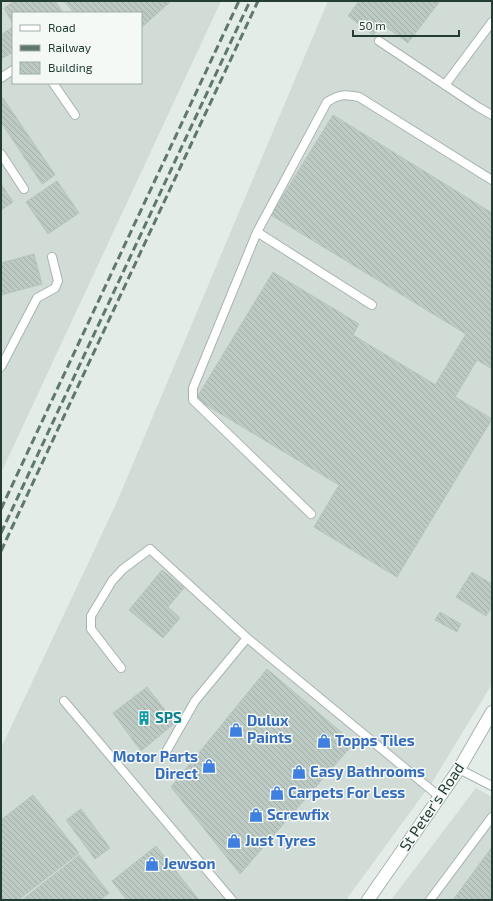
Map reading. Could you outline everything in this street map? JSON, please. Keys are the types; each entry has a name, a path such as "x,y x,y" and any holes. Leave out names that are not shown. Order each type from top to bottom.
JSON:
{"street":[{"name":"St Peter's Road","path":"368,900 459,769 492,712"}],"lane":[{"path":"445,85 492,22"},
{"path":"379,40 492,115"},
{"path":"1,78 12,71"},
{"path":"54,84 75,115"},
{"path":"311,514 193,400 194,388 257,232 327,102 336,96 346,94 359,97 492,180"},
{"path":"1,154 24,189"},
{"path":"257,232 372,305"},
{"path":"1,368 37,298 55,288 58,281 52,257"},
{"path":"121,668 91,630 91,616 112,581 123,569 150,549 247,638 440,797"},
{"path":"167,750 195,701 247,638"},
{"path":"64,701 232,900"},
{"path":"459,769 492,786"},
{"path":"430,900 492,817"}],"shaded area":[{"path":"1,1 221,1 1,473"},
{"path":"328,1 492,1 492,684 433,781 346,900 1,900 1,748 116,504"},
{"path":"476,788 492,797 492,900 391,900"}],"building":[{"path":"15,1 55,1 62,12 12,12 12,22 4,8"},
{"path":"64,1 171,1 142,27 142,12 73,12"},
{"path":"359,1 440,1 408,43 382,24 373,35 348,16"},
{"path":"12,28 12,53 1,59 1,35"},
{"path":"3,98 55,175 42,184 1,122 1,100"},
{"path":"333,115 492,213 492,369 477,360 455,397 435,385 466,334 271,215"},
{"path":"57,181 79,213 48,234 26,202"},
{"path":"1,184 13,202 1,210"},
{"path":"34,254 42,284 1,295 1,263"},
{"path":"273,272 359,324 353,335 492,419 397,577 314,527 339,485 196,399"},
{"path":"162,570 184,588 168,607 180,618 163,638 129,610"},
{"path":"472,572 492,584 492,606 486,616 456,597"},
{"path":"440,612 461,624 457,632 435,620"},
{"path":"267,669 354,743 240,874 171,787"},
{"name":"SPS","path":"147,687 175,723 141,751 113,713"},
{"path":"33,795 79,853 18,900 1,900 1,820"},
{"path":"81,809 110,848 95,859 66,820"},
{"name":"Jewson","path":"156,846 199,900 127,900 112,881"},
{"path":"492,847 492,900 453,900"},
{"path":"79,855 109,893 100,900 22,900"}],"railway":[{"path":"1,509 239,1"},
{"path":"1,533 250,1"},
{"path":"1,551 258,1"}],"place":[{"name":"SPS","path":"144,718"},
{"name":"Dulux Paints","path":"236,730"},
{"name":"Topps Tiles","path":"324,741"},
{"name":"Motor Parts Direct","path":"209,766"},
{"name":"Easy Bathrooms","path":"299,772"},
{"name":"Carpets For Less","path":"277,793"},
{"name":"Screwfix","path":"256,815"},
{"name":"Just Tyres","path":"234,841"},
{"name":"Jewson","path":"152,864"}]}
